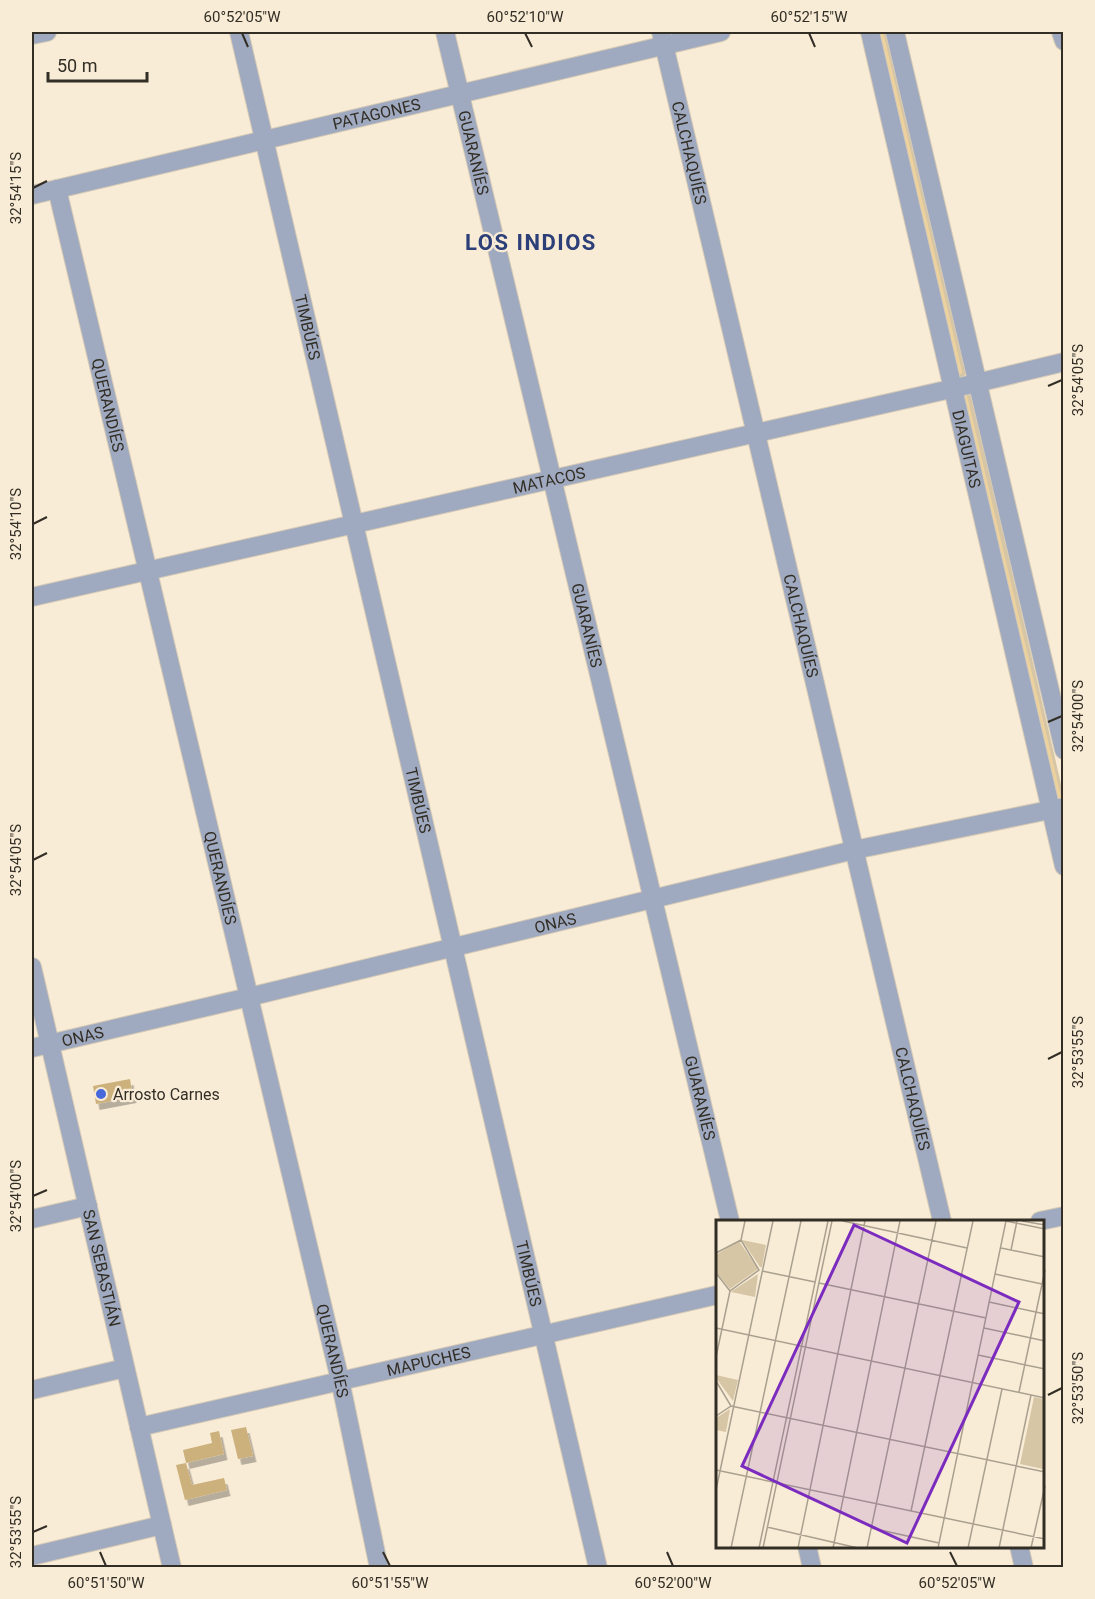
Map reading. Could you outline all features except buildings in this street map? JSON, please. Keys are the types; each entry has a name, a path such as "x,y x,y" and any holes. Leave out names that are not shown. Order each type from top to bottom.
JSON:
{"street":[{"path":"32,35 47,32"},
{"name":"TIMBÚES","path":"239,32 598,1568"},
{"name":"GUARANÍES","path":"445,32 730,1220"},
{"name":"PATAGONES","path":"32,195 460,94 662,38 721,32"},
{"name":"DIAGUITAS","path":"870,32 952,387 1057,808 1064,866"},
{"name":"DIAGUITAS","path":"895,32 1064,750"},
{"path":"1061,32 1064,41"},
{"name":"CALCHAQUÍES","path":"662,38 942,1220"},
{"name":"QUERANDÍES","path":"57,189 340,1380 379,1568"},
{"name":"MATACOS","path":"32,597 1064,362"},
{"name":"ONAS","path":"40,1046 854,850 1057,808"},
{"name":"SAN SEBASTIÁN","path":"32,967 40,1046 87,1206 172,1568"},
{"path":"32,1219 87,1206"},
{"path":"1044,1220 1064,1216"},
{"name":"MAPUCHES","path":"139,1427 716,1295"},
{"path":"32,1390 125,1368"},
{"path":"32,1556 162,1525"},
{"path":"808,1548 813,1568"},
{"path":"1019,1548 1024,1568"}],"shaded area":[{"path":"873,32 887,32 966,373 963,378 959,379"},
{"path":"971,393 1063,793 1063,798 1058,802 959,395"}],"waterway":[{"path":"881,32 960,372"},
{"path":"965,396 1059,797"}],"place":[{"name":"Arrosto Carnes","path":"101,1094"}],"district":[{"name":"LOS INDIOS","path":"531,242"}]}
